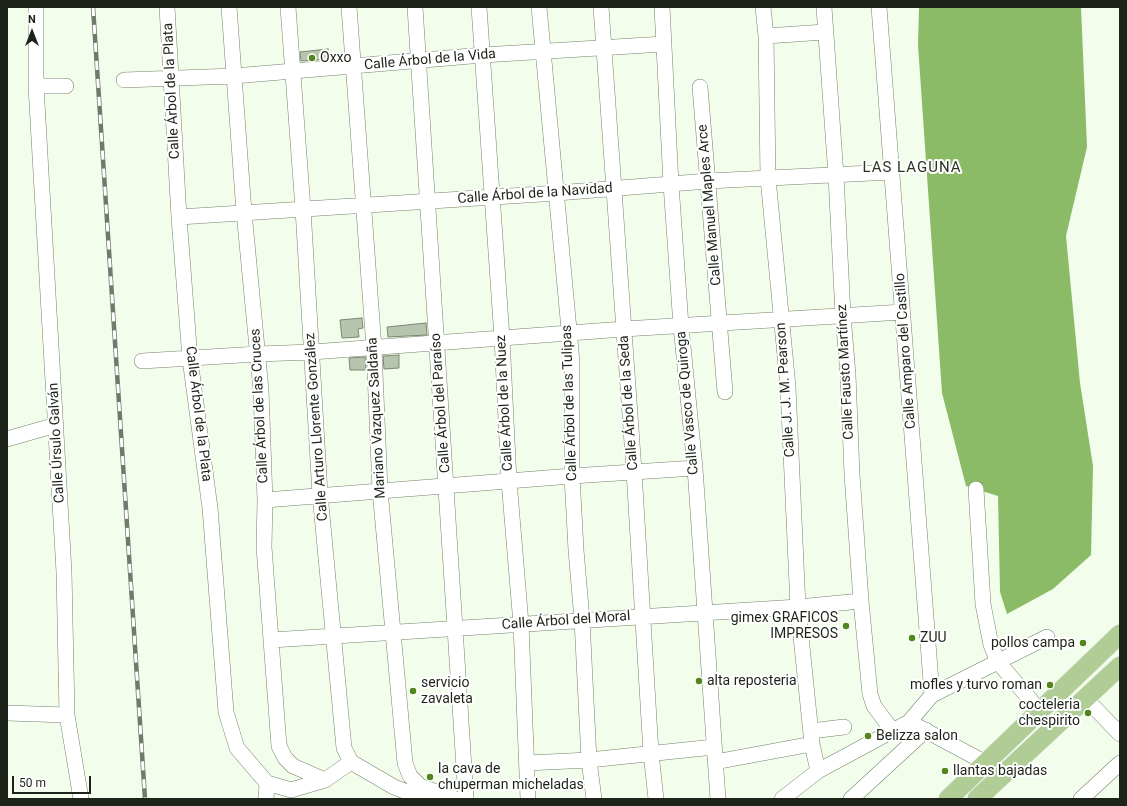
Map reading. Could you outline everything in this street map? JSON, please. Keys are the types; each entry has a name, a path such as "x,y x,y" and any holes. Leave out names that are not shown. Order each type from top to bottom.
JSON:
{"main road":[{"path":"948,799 1120,634"},
{"path":"985,796 1120,666"}],"street":[{"name":"Calle Úrsulo Galván","path":"36,7 36,86 64,572 67,715 81,799"},
{"name":"Calle Árbol de la Plata","path":"167,7 172,79 178,217 190,359 210,508 226,712 237,748 267,783"},
{"name":"Calle Árbol de las Cruces","path":"229,7 244,212 258,354 265,500 264,547 279,746 285,758 293,766 325,780"},
{"name":"Calle Arturo Llorente González","path":"288,7 303,209 320,494 344,748 351,762"},
{"name":"Mariano Vazquez Saldaña","path":"349,7 352,68 374,348 380,490 405,763 410,776 420,786 456,799"},
{"name":"Calle Árbol del Paraíso","path":"415,7 420,61 466,799"},
{"name":"Calle Árbol de la Nuez","path":"479,7 502,338 509,481 521,624 528,799"},
{"name":"Calle Árbol de las Tulipas","path":"539,7 541,52 557,193 569,334 573,414 572,476 582,620 589,760 594,799"},
{"name":"Calle Árbol de la Seda","path":"601,7 634,471 651,753 656,799"},
{"name":"Calle Vasco de Quiroga","path":"662,7 671,184 681,326 695,468 718,799"},
{"name":"Calle J. J. M. Pearson","path":"763,7 766,36 768,178 788,386 798,607 811,738 818,771"},
{"name":"Calle Fausto Martínez","path":"824,7 836,176 843,316 848,375 852,474 861,601 870,694 874,706 892,730"},
{"name":"Calle Amparo del Castillo","path":"879,7 932,695"},
{"path":"766,36 825,32"},
{"name":"Calle Árbol de la Vida","path":"124,80 234,76 352,68 482,55 664,44"},
{"path":"36,86 66,86"},
{"name":"Calle Manuel Maples Arce","path":"700,87 726,392"},
{"name":"Calle Árbol de la Navidad","path":"178,217 557,193 708,181 836,176 892,172"},
{"path":"142,361 437,344 624,329 902,312"},
{"path":"7,439 56,425"},
{"path":"265,500 320,494 634,471 695,468"},
{"path":"976,489 983,604 991,645 998,662 1040,712"},
{"name":"Calle Árbol del Moral","path":"271,640 798,607 861,601"},
{"path":"782,799 818,771 909,722 932,695 1047,637"},
{"path":"1086,699 1120,734"},
{"path":"7,713 67,715"},
{"path":"909,722 986,763"},
{"path":"715,762 811,738 844,727"},
{"path":"851,799 926,730"},
{"path":"527,763 589,760 714,747"},
{"path":"266,799 267,783 291,790 325,780 351,762 392,793 425,799"},
{"path":"1081,799 1120,763"}],"shaded area":[{"path":"919,7 1081,7 1087,147 1066,236 1080,383 1093,466 1091,555 1053,589 1007,614 1000,592 998,496 966,486 942,393 918,45"}],"building":[{"path":"328,49 329,59 301,61 300,52"},
{"path":"362,318 363,328 358,329 359,337 342,338 340,320"},
{"path":"426,323 427,335 388,337 387,327"},
{"path":"399,355 399,368 384,369 383,356"},
{"path":"365,357 366,370 350,370 349,358"}],"railway":[{"path":"93,7 145,799"}],"place":[{"name":"Oxxo","path":"312,58"},
{"name":"gimex GRAFICOS IMPRESOS","path":"846,626"},
{"name":"ZUU","path":"912,638"},
{"name":"pollos campa","path":"1083,643"},
{"name":"alta reposteria","path":"699,681"},
{"name":"mofles y turvo roman","path":"1050,685"},
{"name":"servicio zavaleta","path":"413,691"},
{"name":"cocteleria chespirito","path":"1088,713"},
{"name":"Belizza salon","path":"868,736"},
{"name":"llantas bajadas","path":"945,771"},
{"name":"la cava de chuperman micheladas","path":"430,777"}],"district":[{"name":"LAS LAGUNA","path":"912,168"}]}
